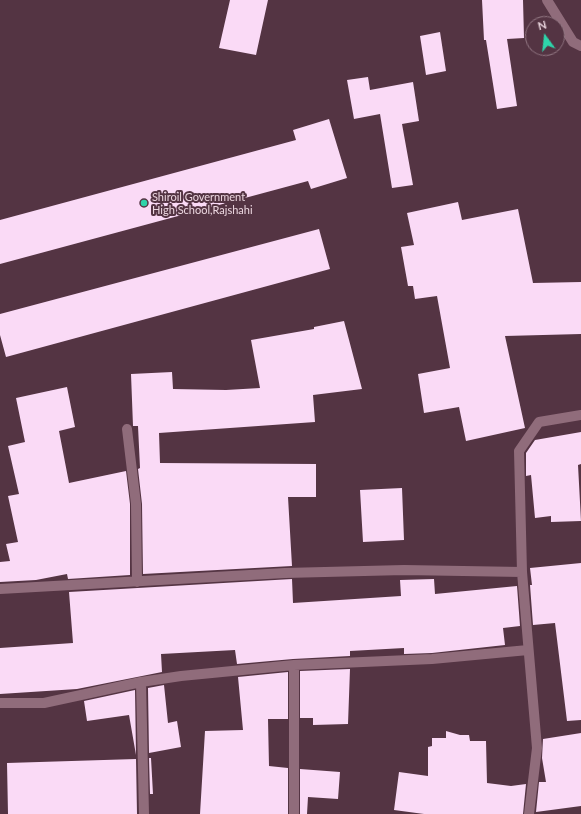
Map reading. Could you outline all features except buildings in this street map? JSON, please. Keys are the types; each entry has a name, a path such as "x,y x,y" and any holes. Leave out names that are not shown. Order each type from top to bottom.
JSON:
{"street":[{"path":"547,0 572,42 581,46"},
{"path":"530,814 537,748 522,572 519,451 539,422 581,415"},
{"path":"127,429 136,504 137,582"},
{"path":"0,589 341,572 404,570 522,572"},
{"path":"0,703 44,703 141,682 294,665 432,659 528,650"},
{"path":"294,665 294,814"},
{"path":"141,682 144,814"}],"place":[{"name":"Shiroil Government High School,Rajshahi","path":"144,203"}]}
